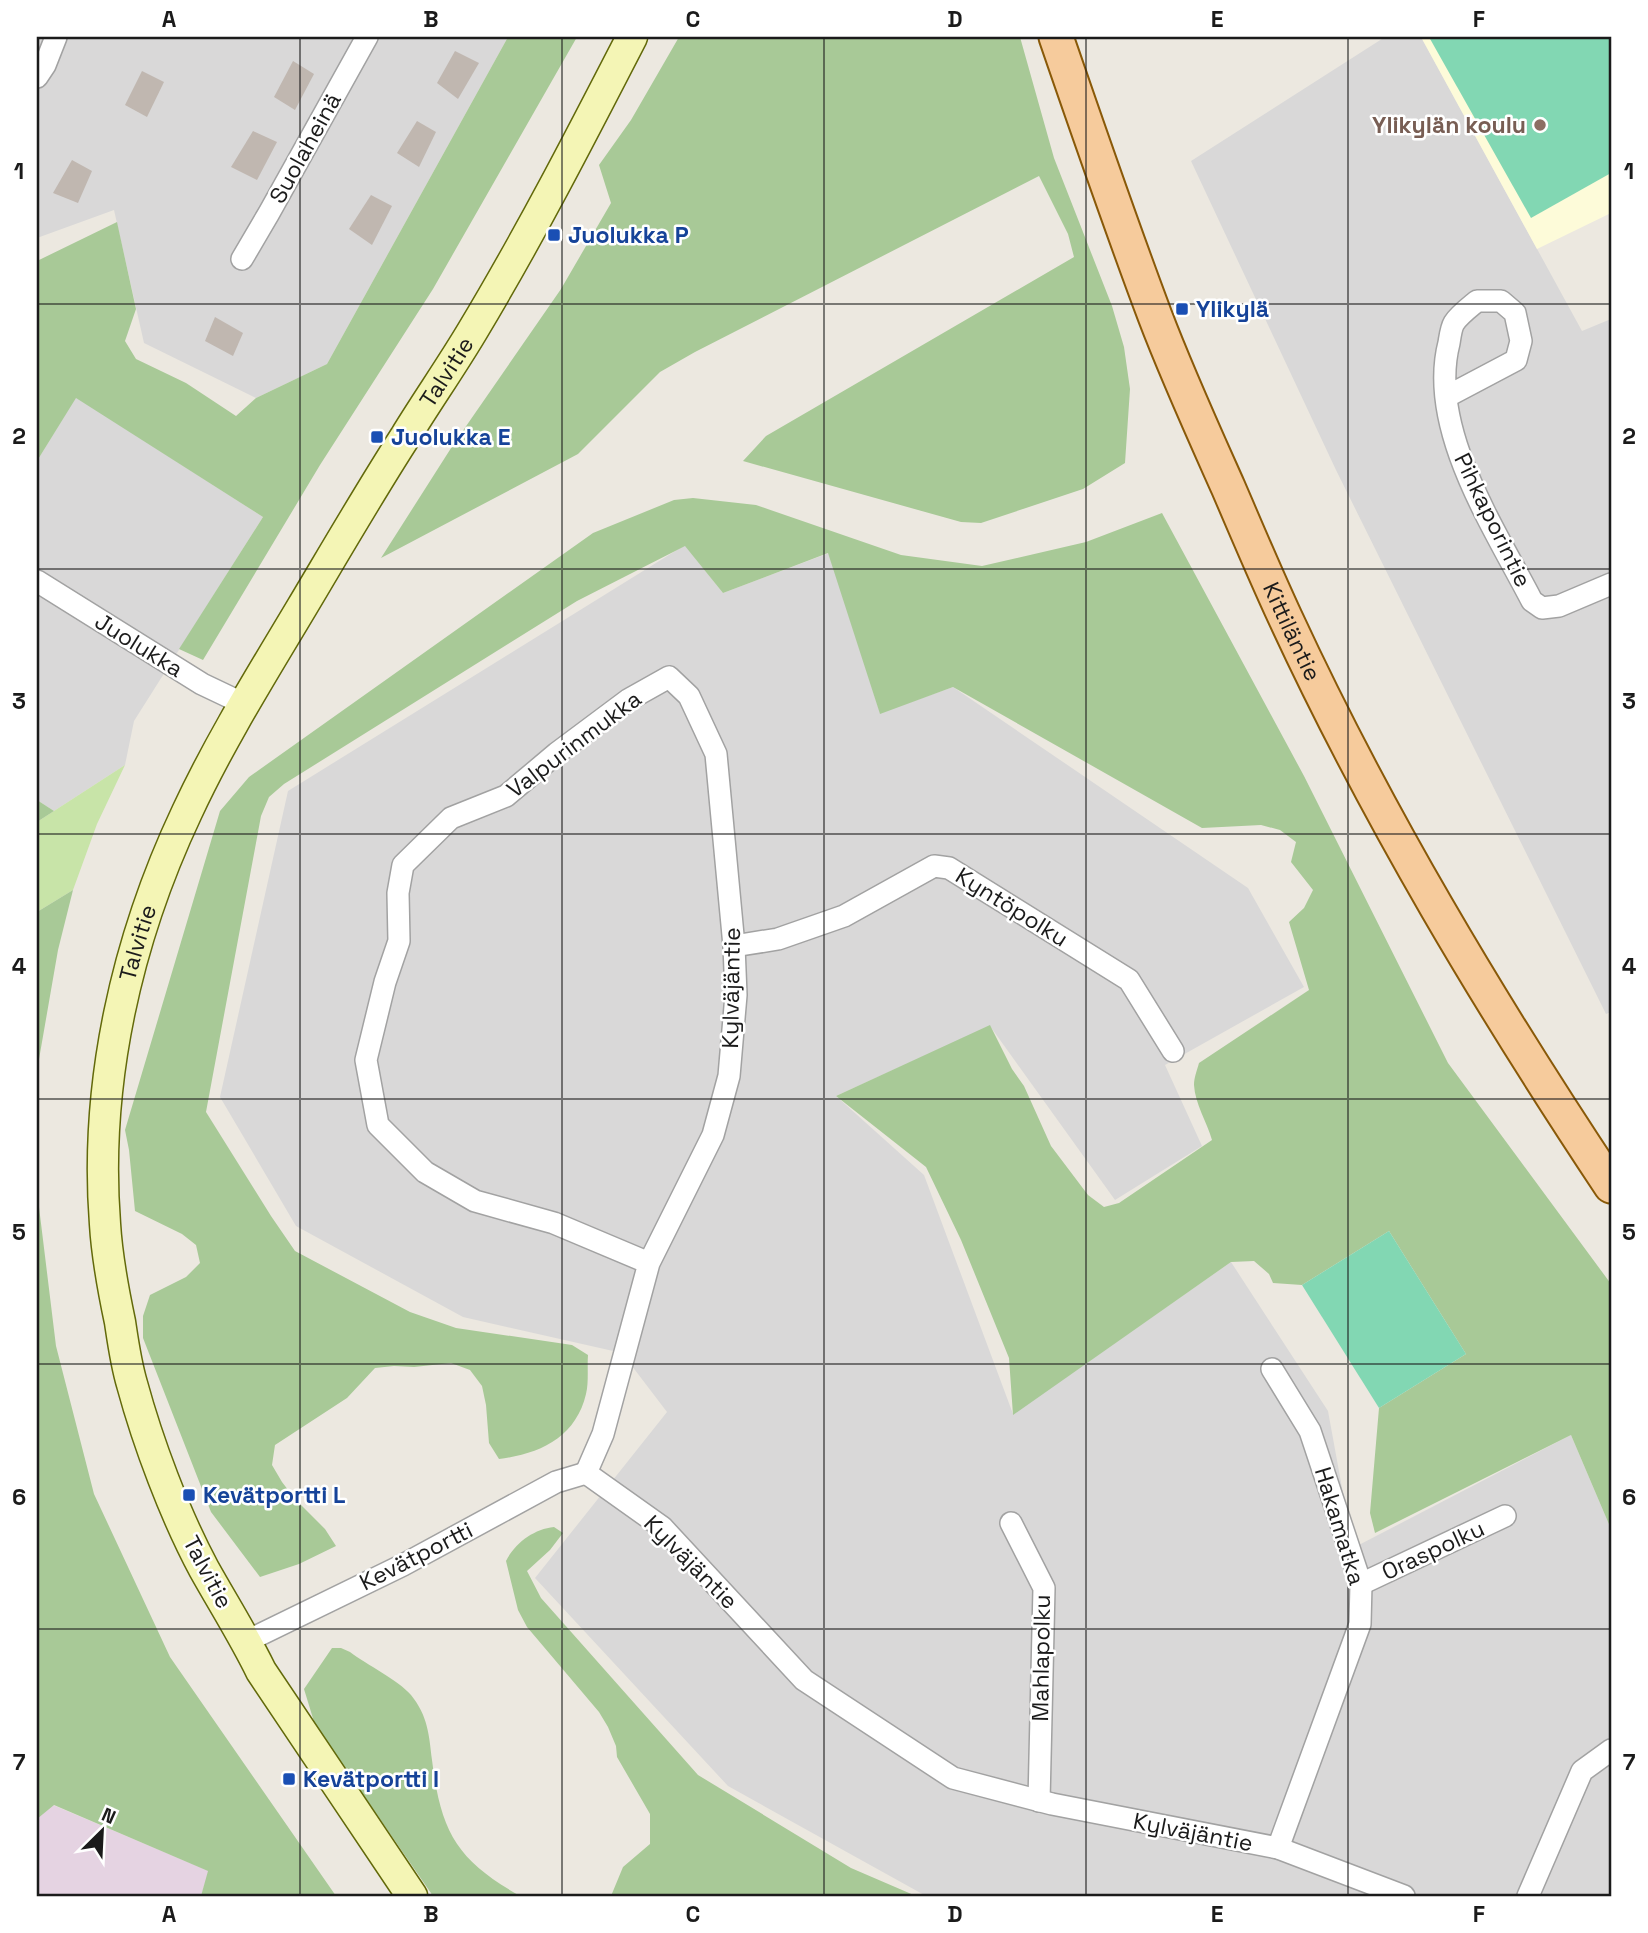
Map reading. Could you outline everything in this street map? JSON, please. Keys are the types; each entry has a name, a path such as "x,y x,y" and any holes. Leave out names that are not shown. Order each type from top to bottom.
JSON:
{"main road":[{"name":"Kittiläntie","path":"1056,37 1156,319 1285,617 1365,776 1470,966 1552,1098 1611,1186"}],"street":[{"path":"37,77 56,37"},
{"name":"Suolaheinä","path":"242,259 367,37"},
{"name":"Talvitie","path":"412,1896 261,1671 247,1641 202,1564 152,1447 131,1382 110,1270 104,1222 106,1096 113,1041 126,983 161,874 188,809 244,704 404,438 472,332 567,163 632,37"},
{"name":"Pihkaporintie","path":"1446,397 1516,360 1521,341 1515,313 1501,300 1477,301 1454,323 1444,361 1446,397 1448,419 1471,483 1532,601 1542,608 1559,606 1611,584"},
{"name":"Juolukka","path":"37,581 202,684 244,704"},
{"name":"Kylväjäntie","path":"669,677 689,696 716,754 736,995 729,1076 713,1135 649,1263 603,1434 586,1473 662,1527 804,1680 953,1779 1039,1801 1278,1848 1404,1896"},
{"name":"Valpurinmukka","path":"649,1263 554,1223 475,1201 425,1172 378,1125 366,1059 385,982 399,941 398,893 403,865 451,818 506,796 557,753 628,700 669,677"},
{"name":"Kyntöpolku","path":"734,946 778,939 844,916 934,866 948,868 1129,980 1173,1051"},
{"name":"Hakamatka","path":"1272,1369 1310,1431 1361,1584 1360,1624 1278,1848"},
{"name":"Kevätportti","path":"247,1641 403,1564 556,1482 586,1473"},
{"name":"Oraspolku","path":"1361,1584 1505,1516"},
{"name":"Mahlapolku","path":"1011,1522 1044,1588 1039,1801"},
{"path":"1528,1896 1582,1771 1611,1749"}],"shaded area":[{"path":"37,37 508,37 327,364 256,398 144,343 114,210 37,238"},
{"path":"1385,37 1421,37 1582,331 1611,319 1611,1012 1606,1014 1336,470 1191,161"},
{"name":"Ylikylän koulu","path":"1421,37 1611,37 1611,213 1537,249"},
{"path":"76,397 263,517 134,721 125,765 54,811 37,800 37,461"},
{"path":"685,545 723,593 829,553 880,713 953,687 1248,888 1304,987 1165,1065 1202,1146 1115,1200 990,1026 836,1096 924,1175 1013,1414 1231,1262 1328,1411 1353,1548 1571,1435 1611,1529 1611,1896 926,1896 728,1786 535,1578 667,1412 622,1353 463,1317 296,1226 220,1097 288,791"},
{"path":"53,1805 209,1871 201,1896 37,1896 37,1819"}],"green space":[{"path":"508,37 577,37 433,289 320,465 203,660 179,649 263,517 76,398 37,461 37,261 117,222 136,309 125,341 136,359 186,383 236,416 256,398 327,364"},
{"path":"679,37 1020,37 1054,158 1112,306 1124,347 1130,389 1125,463 1083,489 981,523 961,522 743,461 766,436 1074,257 1068,234 1039,176 660,372 578,454 381,558 453,445 561,289 611,203 599,165 631,120"},
{"name":"Ylikylän koulu","path":"1429,37 1611,37 1611,173 1531,218"},
{"path":"693,498 756,505 901,555 982,566 1086,542 1162,513 1304,776 1448,1063 1611,1284 1611,1529 1571,1435 1375,1533 1370,1513 1379,1408 1466,1354 1389,1231 1302,1285 1273,1283 1269,1274 1254,1261 1231,1262 1013,1415 1009,1358 961,1240 926,1167 836,1096 990,1025 1012,1069 1024,1086 1051,1146 1088,1195 1104,1207 1119,1203 1212,1140 1195,1092 1194,1080 1199,1063 1309,990 1289,922 1304,908 1313,890 1291,862 1296,842 1280,830 1261,825 1202,828 953,687 880,714 828,553 723,593 685,546 577,601 284,784 269,797 261,816 206,1112 295,1251 410,1312 456,1328 572,1345 588,1355 586,1394 574,1422 554,1441 542,1448 499,1459 489,1443 482,1386 470,1370 451,1363 375,1368 347,1398 275,1445 272,1465 282,1482 325,1529 336,1546 299,1564 260,1577 211,1512 143,1338 143,1316 150,1295 186,1277 200,1263 196,1245 182,1234 135,1211 125,1130 220,811 249,777 593,533 674,500"},
{"path":"125,765 97,824 73,890 37,912 37,822"},
{"path":"37,800 54,811 37,822"},
{"path":"73,890 58,950 38,1065 38,1199 56,1346 94,1494 170,1657 336,1896 201,1896 208,1871 54,1805 37,1819 37,912"},
{"path":"1389,1231 1466,1354 1379,1408 1302,1285"},
{"path":"554,1527 563,1533 550,1550 527,1571 541,1598 698,1775 851,1868 916,1896 611,1896 623,1867 650,1844 650,1814 617,1757 616,1746 599,1712 527,1627 518,1610 506,1561 514,1548 526,1538"},
{"path":"332,1648 350,1652 411,1695 427,1726 436,1785 447,1826 456,1842 481,1870 520,1896 433,1896 315,1725 304,1689"}],"building":[{"path":"455,51 479,63 458,99 437,83"},
{"path":"293,61 314,74 295,110 274,97"},
{"path":"142,71 164,82 147,117 125,105"},
{"path":"417,121 436,132 419,167 397,153"},
{"path":"253,131 277,142 257,180 231,167"},
{"path":"72,160 92,171 78,203 53,193"},
{"path":"371,195 392,206 372,245 349,229"},
{"path":"215,317 243,333 233,356 205,341"}],"place":[{"name":"Ylikylän koulu","path":"1540,125"},
{"name":"Juolukka P","path":"554,235"},
{"name":"Ylikylä","path":"1182,309"},
{"name":"Juolukka E","path":"377,437"},
{"name":"Kevätportti L","path":"189,1495"},
{"name":"Kevätportti I","path":"289,1779"}]}
